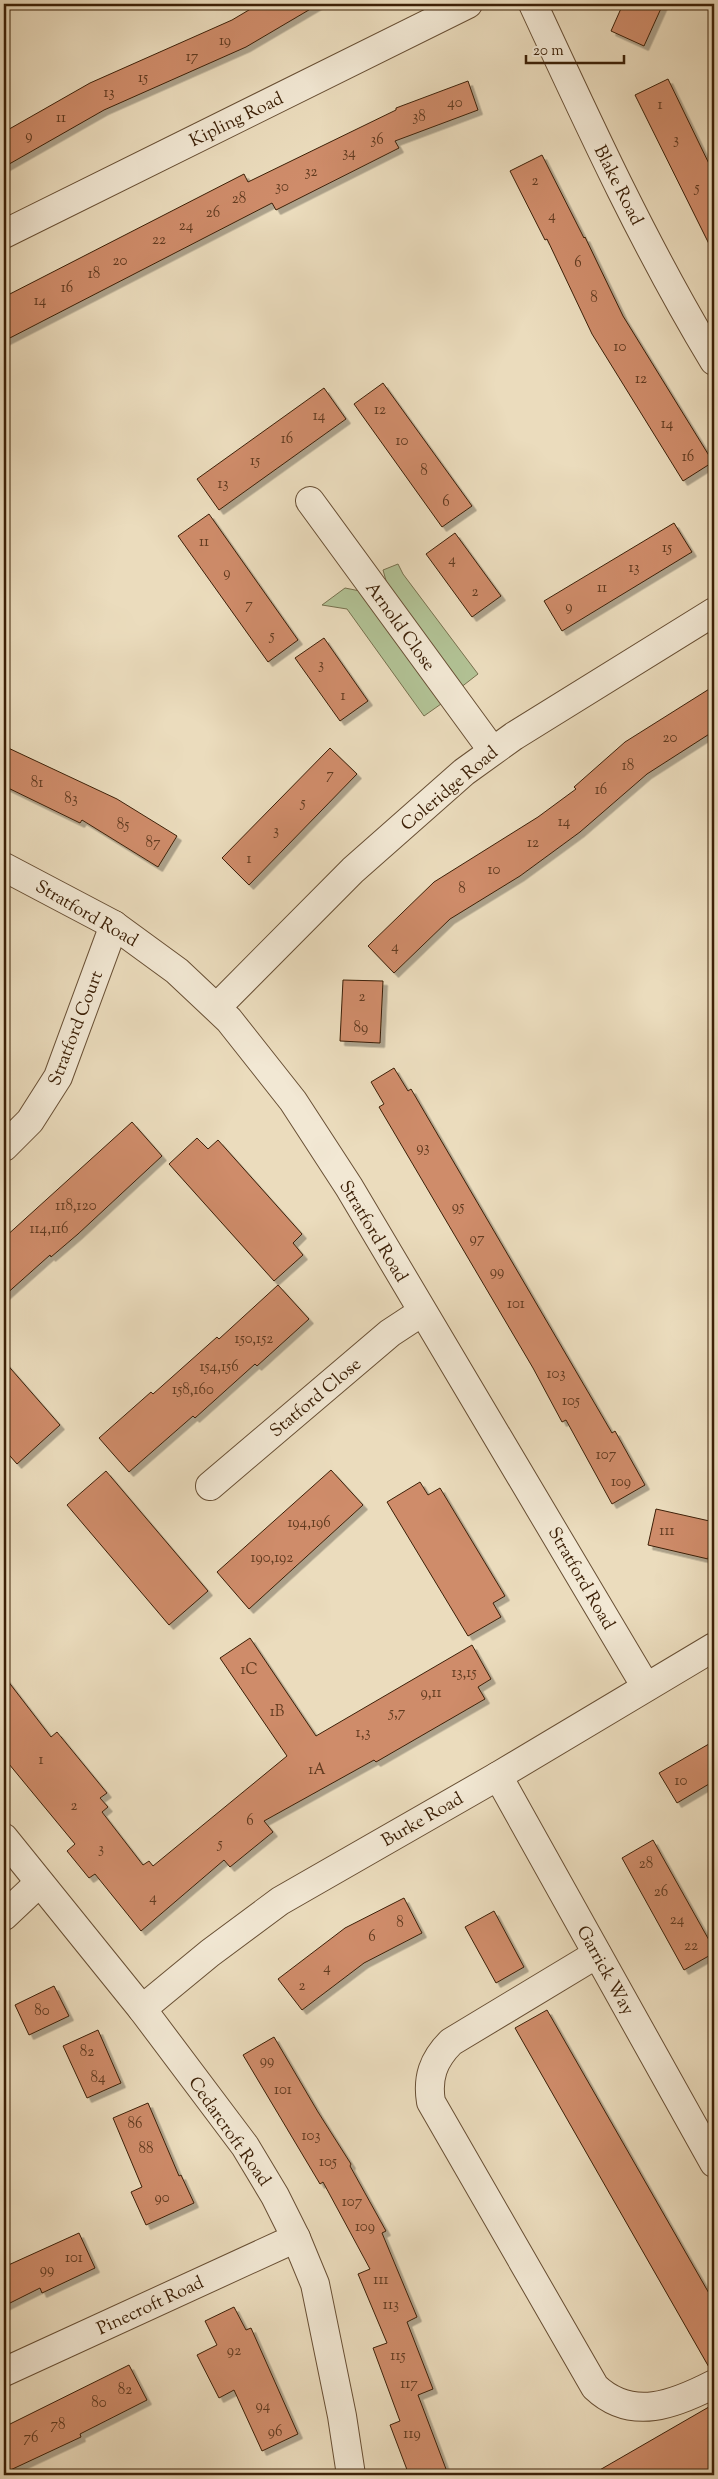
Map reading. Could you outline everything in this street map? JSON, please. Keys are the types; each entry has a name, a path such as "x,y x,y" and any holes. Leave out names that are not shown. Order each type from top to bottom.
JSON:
{"street":[{"name":"Kipling Road","path":"4,234 468,4"},
{"name":"Blake Road","path":"533,4 595,139 655,255 714,361"},
{"name":"Arnold Close","path":"310,501 492,750"},
{"name":"Coleridge Road","path":"217,1007 353,870 464,772 492,750 714,612"},
{"name":"Stratford Road","path":"4,867 114,925 177,970 217,1007 293,1101 320,1140 646,1686"},
{"name":"Stratford Court","path":"4,1147 30,1121 58,1077 114,925"},
{"name":"Statford Close","path":"210,1486 390,1333 422,1312"},
{"name":"Burke Road","path":"142,2009 210,1953 280,1902 498,1776 714,1647"},
{"name":"Garrick Way","path":"498,1776 714,2163"},
{"name":"Cedarcroft Road","path":"4,1838 142,2009 245,2146 275,2196 296,2238 315,2284 326,2330 351,2475"},
{"path":"4,1916 39,1883"},
{"path":"597,1954 451,2042 438,2055 432,2070 429,2088 431,2102 595,2387 608,2399 621,2405 645,2407 679,2402 714,2384"},
{"name":"Pinecroft Road","path":"4,2372 296,2238"}],"green space":[{"path":"398,564 403,574 478,674 460,688 387,584 383,570"},
{"path":"345,588 360,591 441,704 424,716 347,609 322,605"}],"building":[{"path":"259,4 319,4 246,47 104,110 4,167 4,132 90,83 232,20"},
{"path":"623,4 663,4 644,46 611,31"},
{"path":"668,79 714,174 714,254 635,95"},
{"path":"468,81 478,110 395,141 399,148 276,210 272,203 4,341 4,297 244,174 248,182 396,110 396,108"},
{"path":"542,155 585,237 623,316 713,462 683,481 592,334 547,239 545,240 510,171"},
{"path":"383,383 472,506 442,527 354,404"},
{"path":"324,388 346,419 219,510 197,479"},
{"path":"209,514 298,640 268,662 178,536"},
{"path":"674,523 692,552 562,631 544,601"},
{"path":"455,533 501,596 472,617 426,554"},
{"path":"324,638 368,701 340,721 295,658"},
{"path":"714,686 714,731 647,774 580,832 520,876 450,919 394,973 368,946 434,882 538,817 576,789 574,787 625,742"},
{"path":"4,746 117,799 177,836 158,867 82,820 80,823 4,786"},
{"path":"330,748 357,774 249,885 222,858"},
{"path":"343,980 383,981 380,1043 340,1041"},
{"path":"394,1068 408,1091 411,1089 612,1433 615,1431 645,1485 612,1504 566,1420 562,1422 533,1368 379,1107 384,1104 371,1082"},
{"path":"132,1122 162,1156 78,1234 51,1257 50,1255 4,1296 4,1238"},
{"path":"197,1138 208,1149 218,1140 302,1234 293,1243 303,1255 274,1281 169,1164"},
{"path":"278,1285 309,1319 257,1366 255,1364 195,1418 193,1416 129,1472 99,1438 151,1392 153,1394 217,1337 219,1339"},
{"path":"4,1361 60,1425 17,1464 4,1449"},
{"path":"331,1470 363,1505 249,1609 217,1572"},
{"path":"106,1471 208,1591 169,1625 67,1505"},
{"path":"420,1482 428,1495 440,1488 505,1596 493,1603 501,1617 468,1636 387,1502"},
{"path":"656,1509 714,1522 708,1559 648,1545"},
{"path":"250,1638 316,1736 472,1645 491,1679 478,1687 485,1699 376,1762 374,1760 264,1821 273,1832 230,1867 224,1860 141,1931 95,1874 89,1878 67,1851 75,1844 4,1758 4,1676 51,1737 57,1732 107,1793 100,1798 108,1807 102,1812 143,1865 149,1861 153,1866 287,1756 220,1658"},
{"path":"714,1741 714,1781 677,1803 659,1773"},
{"path":"653,1840 714,1949 714,1953 684,1970 622,1858"},
{"path":"404,1898 422,1933 364,1963 302,2010 278,1979 345,1928"},
{"path":"494,1911 524,1967 496,1983 465,1927"},
{"path":"54,1986 69,2016 29,2035 15,2005"},
{"path":"547,2010 714,2302 714,2368 710,2369 515,2028"},
{"path":"98,2030 121,2083 87,2098 63,2046"},
{"path":"274,2037 351,2164 350,2166 386,2231 382,2233 417,2317 407,2322 433,2389 418,2395 446,2469 430,2475 409,2475 390,2425 400,2421 373,2348 387,2343 358,2274 370,2269 323,2182 320,2184 243,2055"},
{"path":"148,2103 179,2176 181,2175 194,2203 146,2225 131,2192 142,2187 113,2118"},
{"path":"79,2233 95,2268 42,2293 40,2288 4,2306 4,2267"},
{"path":"234,2307 246,2330 251,2328 298,2434 262,2451 234,2390 219,2398 197,2355 217,2345 205,2321"},
{"path":"129,2365 147,2400 80,2434 81,2437 4,2473 4,2427"},
{"path":"714,2404 714,2475 591,2475"}]}
